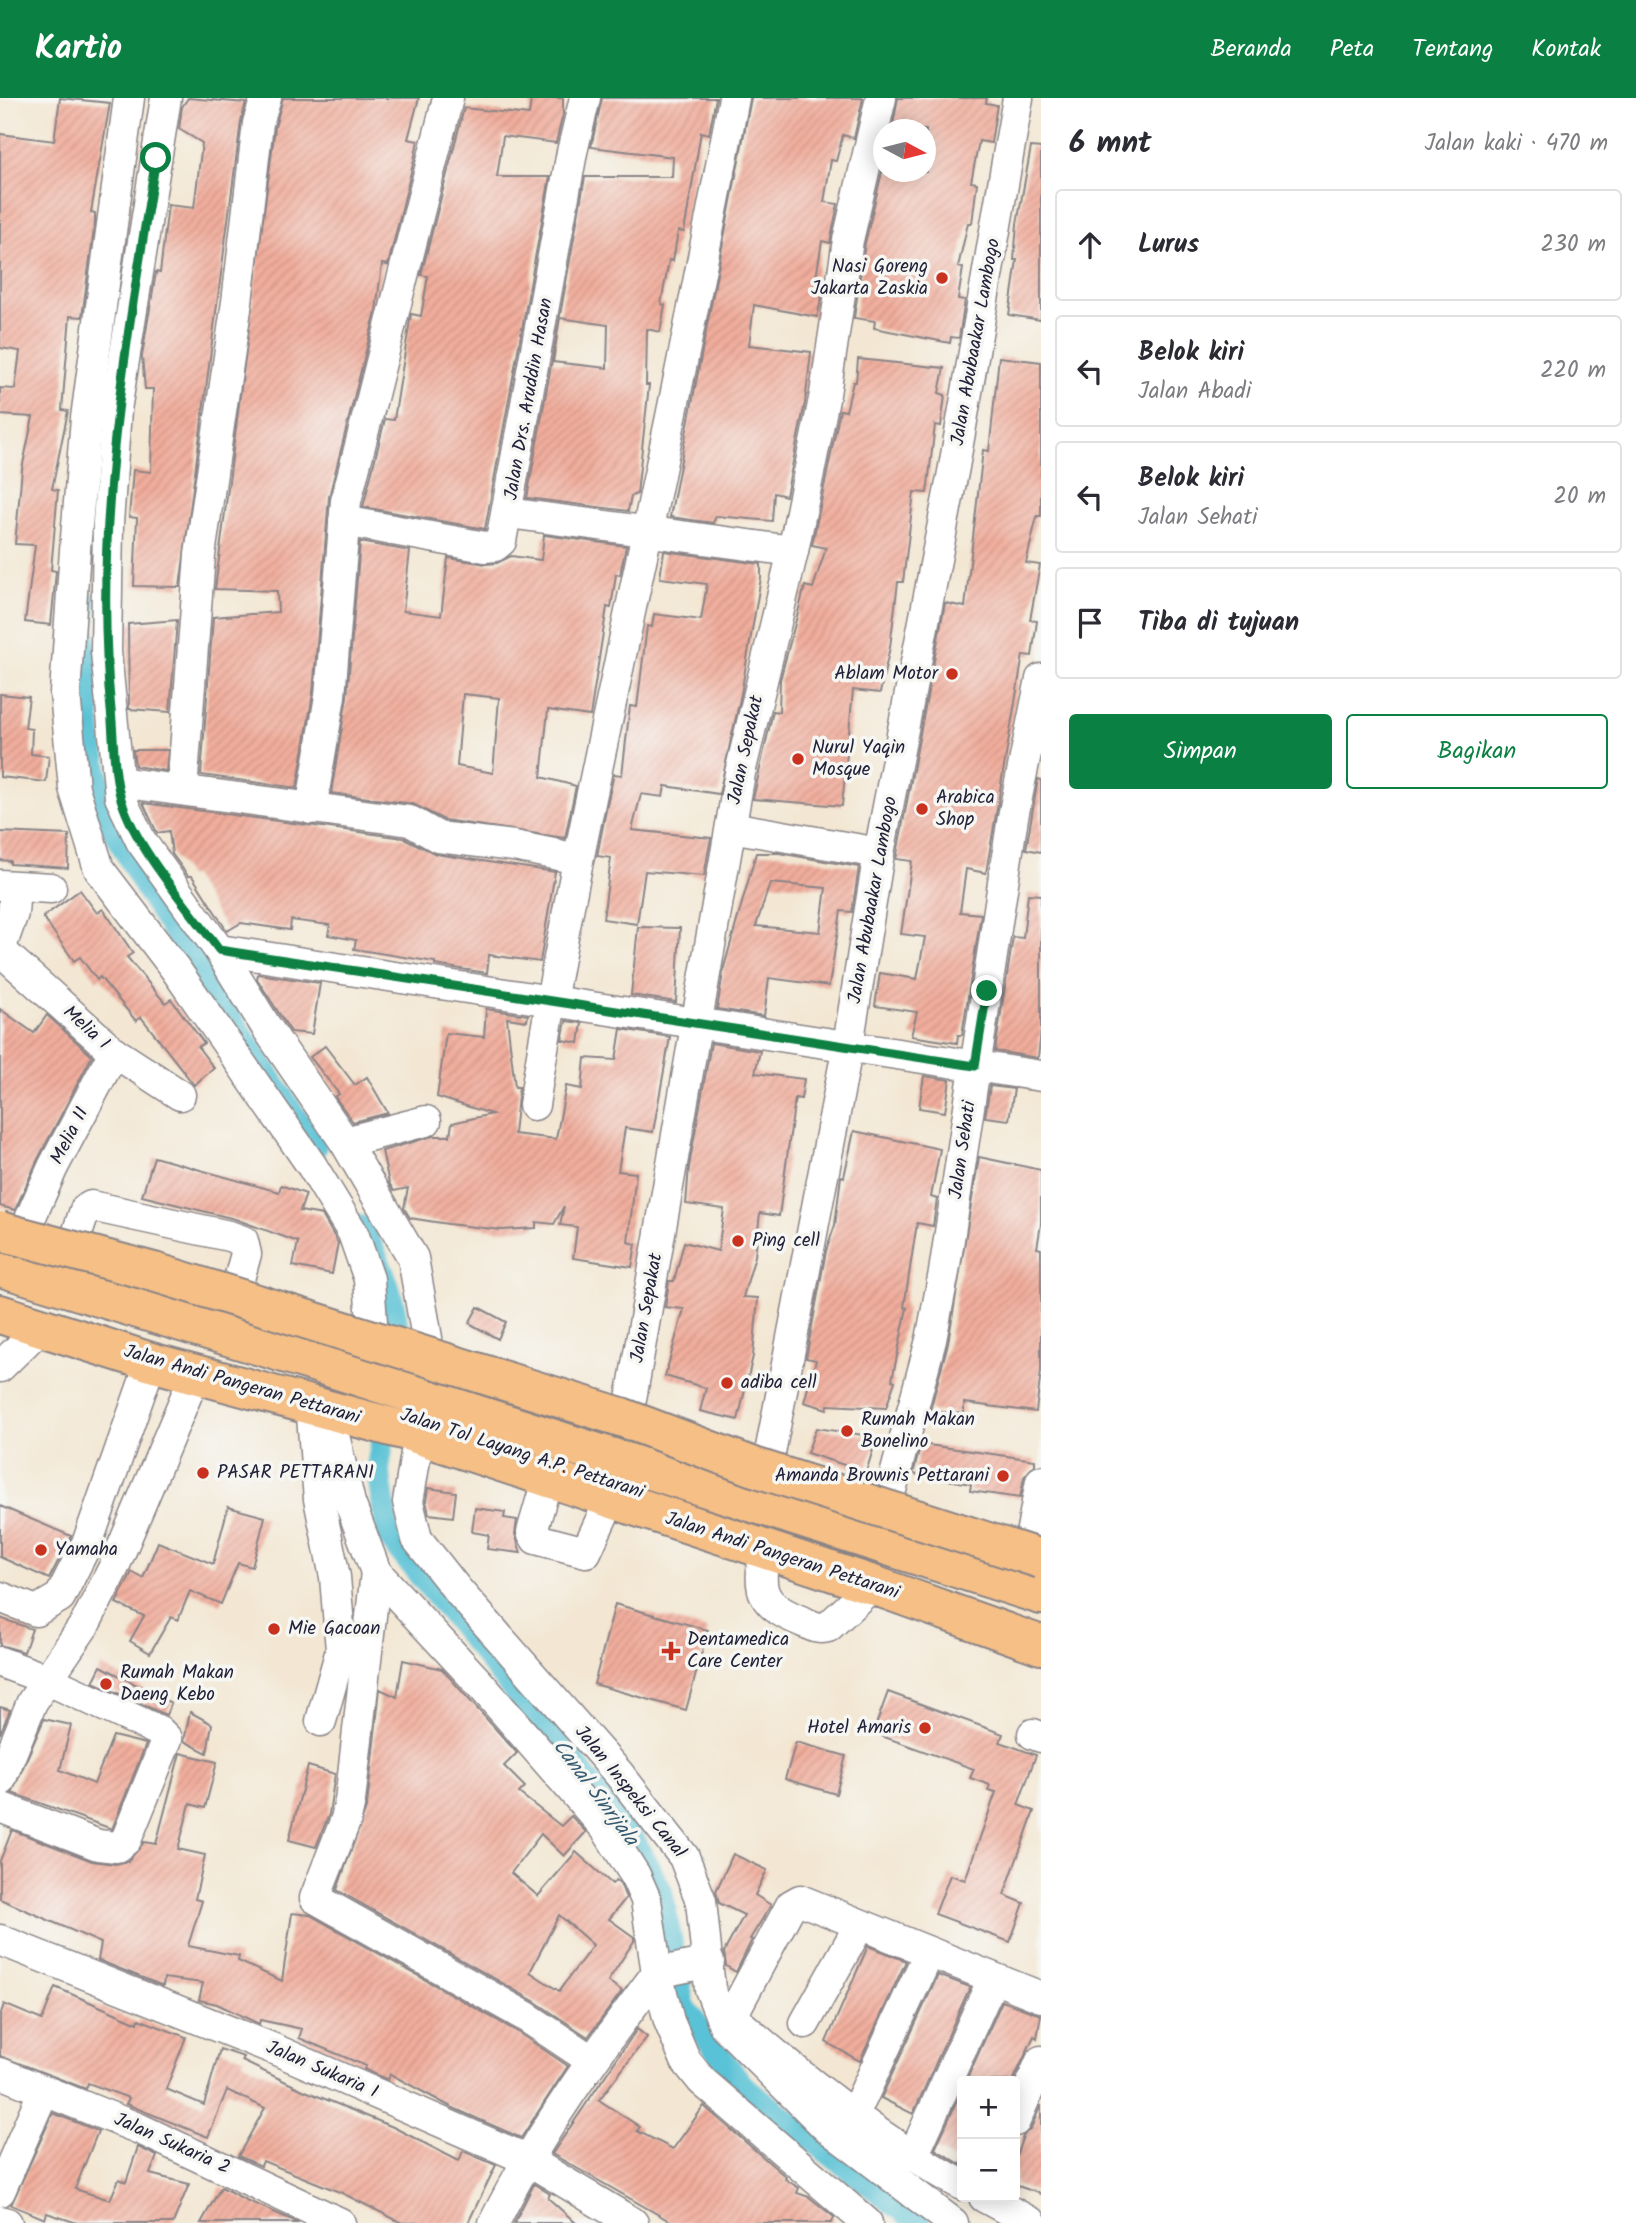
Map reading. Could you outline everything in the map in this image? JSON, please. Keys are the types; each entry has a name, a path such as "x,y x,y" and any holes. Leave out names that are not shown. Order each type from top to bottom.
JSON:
{"highway":[{"path":"7,1227 371,1340 770,1453 890,1494 951,1527"},
{"path":"7,1227 77,1234 239,1279 371,1340"},
{"path":"7,1227 621,1417 754,1467 1038,1554"},
{"name":"Jalan Tol Layang A.P. Pettarani","path":"0,1267 310,1361 1041,1595"},
{"name":"Jalan Tol Layang A.P. Pettarani","path":"0,1293 429,1423 1041,1625"},
{"name":"Jalan Andi Pangeran Pettarani","path":"0,1314 195,1375 415,1433 610,1500 873,1585 1041,1645"},
{"path":"605,1406 951,1527 1038,1554"}],"street":[{"path":"129,98 86,418 75,550 65,693 74,788 99,869 176,970 312,1166 352,1233 369,1279 371,1340"},
{"path":"166,98 116,410 108,523 106,652 120,797 141,841 219,950 267,1028 345,1142 413,1258 419,1279 421,1353"},
{"path":"182,790 206,504 237,302 258,123 266,98"},
{"path":"311,809 330,696 344,521 354,466 403,283 448,98"},
{"name":"Jalan Drs. Aruddin Hasan","path":"344,521 490,547 498,545 503,537 572,152 585,98"},
{"path":"534,1105 550,999 648,530 734,98"},
{"name":"Jalan Sepakat","path":"605,1406 670,1183 694,1022 749,731 793,551 825,394 851,224 881,98"},
{"name":"Jalan Abubaakar Lambogo","path":"770,1453 848,1045 879,853 954,467 1018,98"},
{"path":"508,513 793,551"},
{"name":"Jalan Sehati","path":"890,1494 933,1326 1013,817 1041,679"},
{"path":"119,782 410,821 438,837 514,846 578,859"},
{"path":"731,827 879,853"},
{"path":"0,950 11,923 7,886 51,888"},
{"name":"Melia I","path":"0,950 114,1052 180,1095"},
{"path":"219,950 1041,1076"},
{"name":"Melia II","path":"7,1227 53,1167 114,1052"},
{"path":"345,1142 426,1121"},
{"path":"0,1367 42,1326"},
{"path":"0,1597 36,1611 60,1597 91,1535 150,1362"},
{"path":"0,1781 24,1720 46,1679 85,1624 103,1590 132,1529 195,1375"},
{"path":"326,1409 350,1503 376,1572 481,1684 617,1844 646,1900 669,2021 692,2070 867,2223"},
{"path":"321,1721 341,1650 335,1577 320,1499 326,1409"},
{"name":"Jalan Inspeksi Canal","path":"415,1433 408,1502 417,1539 459,1592 619,1774 677,1846 694,1878 701,1901 704,1963 714,2004 724,2025 746,2050 824,2125 953,2223"},
{"path":"548,1477 532,1532 536,1539 586,1552 610,1500"},
{"path":"1038,1554 1041,1481"},
{"path":"765,1551 760,1577 765,1595 775,1610 814,1627 828,1627 873,1585"},
{"path":"376,1572 350,1801 346,1819 315,1898 525,2016 591,2060"},
{"path":"0,1662 46,1679 164,1733 167,1745 126,1840 117,1847 98,1845 0,1807"},
{"path":"957,2182 914,2156 807,2082 738,2022 735,2010 794,1902 800,1900 1041,1997"},
{"path":"805,2023 859,1926"},
{"name":"Jalan Sukaria I","path":"0,1940 274,2049 526,2159 633,2223"},
{"path":"861,2100 929,1953"},
{"path":"494,2223 526,2159 591,2060 661,1973 704,1963"},
{"path":"914,2156 993,1979"},
{"path":"1020,2109 1041,2061"},
{"name":"Jalan Sukaria 2","path":"0,2073 192,2152 340,2223"},
{"path":"0,2192 44,2090"},
{"path":"993,2202 1032,2223"},
{"path":"0,2221 7,2223"}],"building":[{"path":"60,98 110,103 91,212 95,213 95,222 82,317 70,316 62,410 68,411 52,489 58,490 51,570 56,571 51,625 25,622 35,545 15,544 22,469 33,417 0,415 0,388 15,389 20,351 0,348 0,134 54,141"},
{"path":"188,98 246,103 241,121 180,587 134,586 137,518 129,517 133,470 151,472 153,389 145,389 142,356 156,272 160,273 168,205 194,208 202,143 179,129 182,107"},
{"path":"283,98 419,98 408,139 418,141 414,160 388,265 382,264 376,311 329,497 313,694 297,788 201,775 213,617 278,612 277,591 215,589 275,127"},
{"path":"531,98 563,98 563,114 556,143 503,136 497,177 550,177 485,529 363,507 385,419 394,420 411,314 421,316 428,276 421,275 464,108 529,115"},
{"path":"602,98 716,98 709,134 701,132 684,232 678,231 673,261 669,260 661,304 665,305 660,332 647,329 646,385 649,385 637,494 631,496 628,511 527,498 585,177 672,177 673,157 591,147","holes":["560,318 608,325 607,368 553,362"]},
{"path":"751,98 863,98 854,138 843,135 836,161 831,160 824,202 838,204 830,243 822,241 814,290 823,292 817,317 754,305 749,345 811,352 805,403 786,496 774,493 772,521 716,516 713,523 670,517"},
{"path":"898,98 987,98 986,103 997,105 991,143 979,141 971,182 977,183 972,223 968,223 958,267 963,268 958,299 965,300 959,338 951,337 950,343 874,328 875,321 854,318 865,243 880,182 936,182 936,119 894,119"},
{"path":"1031,147 1041,148 1041,320 1009,315 1017,260 1014,260 1017,224"},
{"path":"999,357 1041,362 1041,516 1037,516 1026,563 1040,565 1030,620 1037,621 1032,656 1023,655 986,873 966,869 960,912 981,914 962,1035 958,1035 957,1043 911,1036 917,1012 875,1006 880,973 917,979 925,937 901,934 912,861 896,859 945,603 965,607 983,450 989,451"},
{"path":"858,359 944,368 939,393 945,395 941,426 935,425 927,493 914,492 903,582 898,582 890,647 880,693 853,690 842,806 753,799 773,711 779,712 780,680 805,586 813,588 826,548 812,545 840,410 846,411 853,382 856,382"},
{"path":"544,535 626,546 620,575 616,574 611,608 607,607 590,716 548,710 541,777 576,786 565,838 444,820 413,804 331,793 347,697 360,542 410,551 403,611 441,616 448,558 486,564 497,563 511,556 541,560","holes":["463,694 499,698 493,773 457,766"]},
{"path":"664,551 761,564 761,578 741,694 719,794 665,786 663,797 641,794 632,830 711,838 704,876 645,871 637,924 603,919 611,858 597,856 608,800 614,774 622,775 630,706 637,707 647,626 652,627 654,614 701,620 707,584 660,578"},
{"path":"177,620 170,712 129,709 128,624"},
{"path":"0,694 29,697 25,728 32,729 31,754 49,756 46,782 0,777"},
{"path":"133,750 168,750 166,771 135,766"},
{"path":"1038,779 1041,780 1041,852 1026,849"},
{"path":"143,803 404,838 436,854 555,872 540,962 489,955 487,973 435,965 435,962 354,949 356,940 328,935 330,925 291,920 290,930 241,923 227,931 192,876 188,876 172,854 169,831 157,833"},
{"path":"0,832 69,835 68,868 10,864 10,861 0,860"},
{"path":"756,853 779,853 859,867 852,912 841,911 829,986 769,978 764,1016 717,1009 724,967","holes":["770,883 826,888 820,932 756,926"]},
{"path":"80,890 97,913 103,909 133,953 127,957 165,1003 171,999 204,1043 198,1047 214,1068 194,1085 141,1017 136,1021 100,977 97,980 80,957 74,961 43,917"},
{"path":"1028,894 1041,895 1041,1031 1038,1058 995,1051 1013,937 1023,938"},
{"path":"638,927 680,928 676,1002 631,995"},
{"path":"258,974 320,983 312,1034 291,1032 257,979"},
{"path":"0,1009 34,1033 47,1015 92,1056 38,1159 15,1210 0,1206"},
{"path":"486,1009 528,1015 527,1021 507,1018 515,1087 519,1087 514,1134 556,1139 566,1086 582,1089 585,1058 616,1060 621,1029 670,1037 653,1132 625,1128 618,1171 636,1173 628,1242 636,1244 632,1267 573,1258 577,1227 560,1225 564,1206 554,1224 536,1222 536,1228 502,1230 448,1224 410,1218 404,1208 408,1188 394,1191 389,1183 382,1151 433,1136 450,1136 452,1123 492,1114 437,1097 446,1033 484,1037"},
{"path":"566,1021 582,1023 579,1043 562,1040"},
{"path":"711,1043 760,1051 755,1073 804,1079 801,1099 795,1098 779,1216 760,1213 755,1256 743,1297 758,1298 753,1356 738,1420 700,1411 706,1388 665,1376 684,1309 665,1307 669,1281 674,1281 684,1242 718,1251 724,1209 686,1204 689,1167"},
{"path":"325,1046 355,1085 367,1077 388,1113 353,1122 335,1097 339,1094 310,1057"},
{"path":"924,1076 950,1080 945,1112 919,1108"},
{"path":"990,1086 1014,1089 1009,1120 985,1117"},
{"path":"854,1131 940,1149 931,1197 937,1199 933,1226 917,1223 904,1307 907,1308 892,1380 895,1381 886,1408 828,1405 827,1409 804,1402 816,1360 806,1358 826,1251 835,1225 841,1176 844,1177"},
{"path":"154,1157 279,1192 281,1185 306,1194 300,1211 322,1215 338,1243 332,1274 293,1266 298,1242 235,1219 142,1196"},
{"path":"979,1157 1041,1170 1041,1224 1037,1248 1041,1249 1041,1371 1036,1412 964,1403 964,1414 930,1411 948,1343"},
{"path":"478,1307 506,1322 498,1339 469,1323"},
{"path":"816,1428 877,1437 866,1472 807,1453"},
{"path":"921,1444 1035,1460 1035,1465 1024,1477 1020,1498 970,1491 971,1484 913,1474"},
{"path":"428,1488 456,1492 453,1517 429,1514 426,1501"},
{"name":"Yamaha","path":"0,1506 71,1536 49,1579 0,1557"},
{"path":"228,1507 265,1517 252,1567 238,1563 221,1604 190,1591 178,1620 171,1617 150,1653 130,1641 144,1616 116,1603 132,1572 143,1578 158,1542 213,1564"},
{"path":"475,1508 505,1512 504,1518 517,1520 515,1534 521,1553 487,1549 489,1535 472,1532"},
{"path":"615,1604 708,1630 686,1710 594,1684"},
{"path":"0,1618 32,1629 24,1652 0,1645"},
{"path":"403,1660 442,1669 517,1753 504,1766 525,1787 519,1793 561,1826 571,1816 586,1832 564,1856 541,1834 511,1873 538,1896 576,1852 612,1884 616,1880 620,1883 626,1898 609,1919 634,1937 634,1941 608,1981 622,1991 588,2037 534,2001 337,1890 367,1805 380,1689 397,1697","holes":["559,1915 593,1945 559,1991 530,1972"]},
{"path":"101,1666 171,1703 166,1715 93,1682"},
{"path":"888,1692 1003,1734 1000,1742 1036,1755 1018,1805 1034,1811 1004,1895 1024,1903 1010,1942 935,1914 950,1875 965,1880 996,1792 988,1790 990,1785 970,1778 974,1769 873,1733"},
{"path":"0,1707 10,1710 0,1734"},
{"path":"190,1712 212,1724 207,1753 184,1741"},
{"path":"44,1719 71,1725 60,1770 94,1784 113,1736 146,1744 112,1829 12,1793"},
{"path":"796,1742 846,1756 836,1794 785,1779"},
{"path":"180,1753 217,1762 205,1808 190,1804 178,1849 205,1855 195,1899 202,1901 188,1946 239,1956 238,1961 282,1981 292,1913 310,1915 516,2031 568,2066 521,2138 451,2107 390,2074 388,2080 364,2069 366,2066 299,2038 302,2029 260,2020 259,2024 217,2004 199,2000 203,1983 164,1978 163,1986 98,1960 101,1943 0,1899 0,1861 12,1830 92,1861 115,1864 128,1861 144,1842 156,1844"},
{"path":"308,1766 335,1774 329,1814 316,1847 289,1840"},
{"path":"733,1854 767,1870 755,1895 771,1905 750,1939 752,1940 736,1972 726,1966 724,1952 744,1915 719,1903 716,1891"},
{"path":"868,1946 906,1961 860,2061 826,2042"},
{"path":"938,1975 970,1987 913,2114 881,2098"},
{"path":"55,1987 138,2023 139,2019 186,2037 166,2089 204,2105 220,2049 244,2057 242,2061 303,2090 393,2127 459,2161 463,2151 496,2165 468,2223 402,2223 342,2193 263,2161 261,2166 238,2156 265,2108 227,2090 208,2137 126,2104 129,2098 88,2083 86,2089 0,2056 0,2016 4,2004 42,2020"},
{"path":"1002,2001 1041,2015 1037,2038 1034,2036 1015,2076 968,2076"},
{"path":"637,2029 647,2037 599,2100 640,2127 637,2131 673,2149 704,2106 786,2177 785,2179 799,2188 797,2193 809,2197 834,2217 832,2223 673,2223 552,2154"},
{"path":"957,2101 957,2162 935,2149"},
{"path":"1041,2105 1041,2194 1020,2187 1020,2145 1023,2136 1031,2128"},
{"path":"53,2113 98,2131 75,2189 110,2200 119,2179 126,2182 138,2147 157,2156 150,2174 189,2184 173,2223 77,2223 47,2213 45,2219 11,2205"},
{"path":"534,2184 550,2194 548,2198 576,2223 514,2223"},
{"path":"221,2187 246,2200 299,2223 201,2223"}],"waterway":[{"path":"85,602 83,628 90,736 105,814 150,895 315,1147"},
{"path":"361,1227 389,1290 396,1324 396,1358"},
{"name":"Canal Sinrijala","path":"387,1412 378,1468 388,1536 628,1830 661,1892 683,2006 742,2085 919,2223"}],"place":[{"name":"Nasi Goreng Jakarta Zaskia","path":"942,278"},
{"name":"Ablam Motor","path":"952,674"},
{"name":"Nurul Yaqin Mosque","path":"798,759"},
{"name":"Arabica Shop","path":"922,809"},
{"name":"Ping cell","path":"738,1241"},
{"name":"adiba cell","path":"727,1383"},
{"name":"Rumah Makan Bonelino","path":"847,1431"},
{"name":"PASAR PETTARANI","path":"203,1473"},
{"name":"Amanda Brownis Pettarani","path":"1003,1476"},
{"name":"Yamaha","path":"41,1550"},
{"name":"Mie Gacoan","path":"274,1629"},
{"name":"Dentamedica Care Center","path":"671,1651"},
{"name":"Rumah Makan Daeng Kebo","path":"106,1684"},
{"name":"Hotel Amaris","path":"925,1728"}],"route":[{"path":"156,158 116,410 108,523 106,652 120,797 141,841 219,950 975,1066 987,991"}]}
